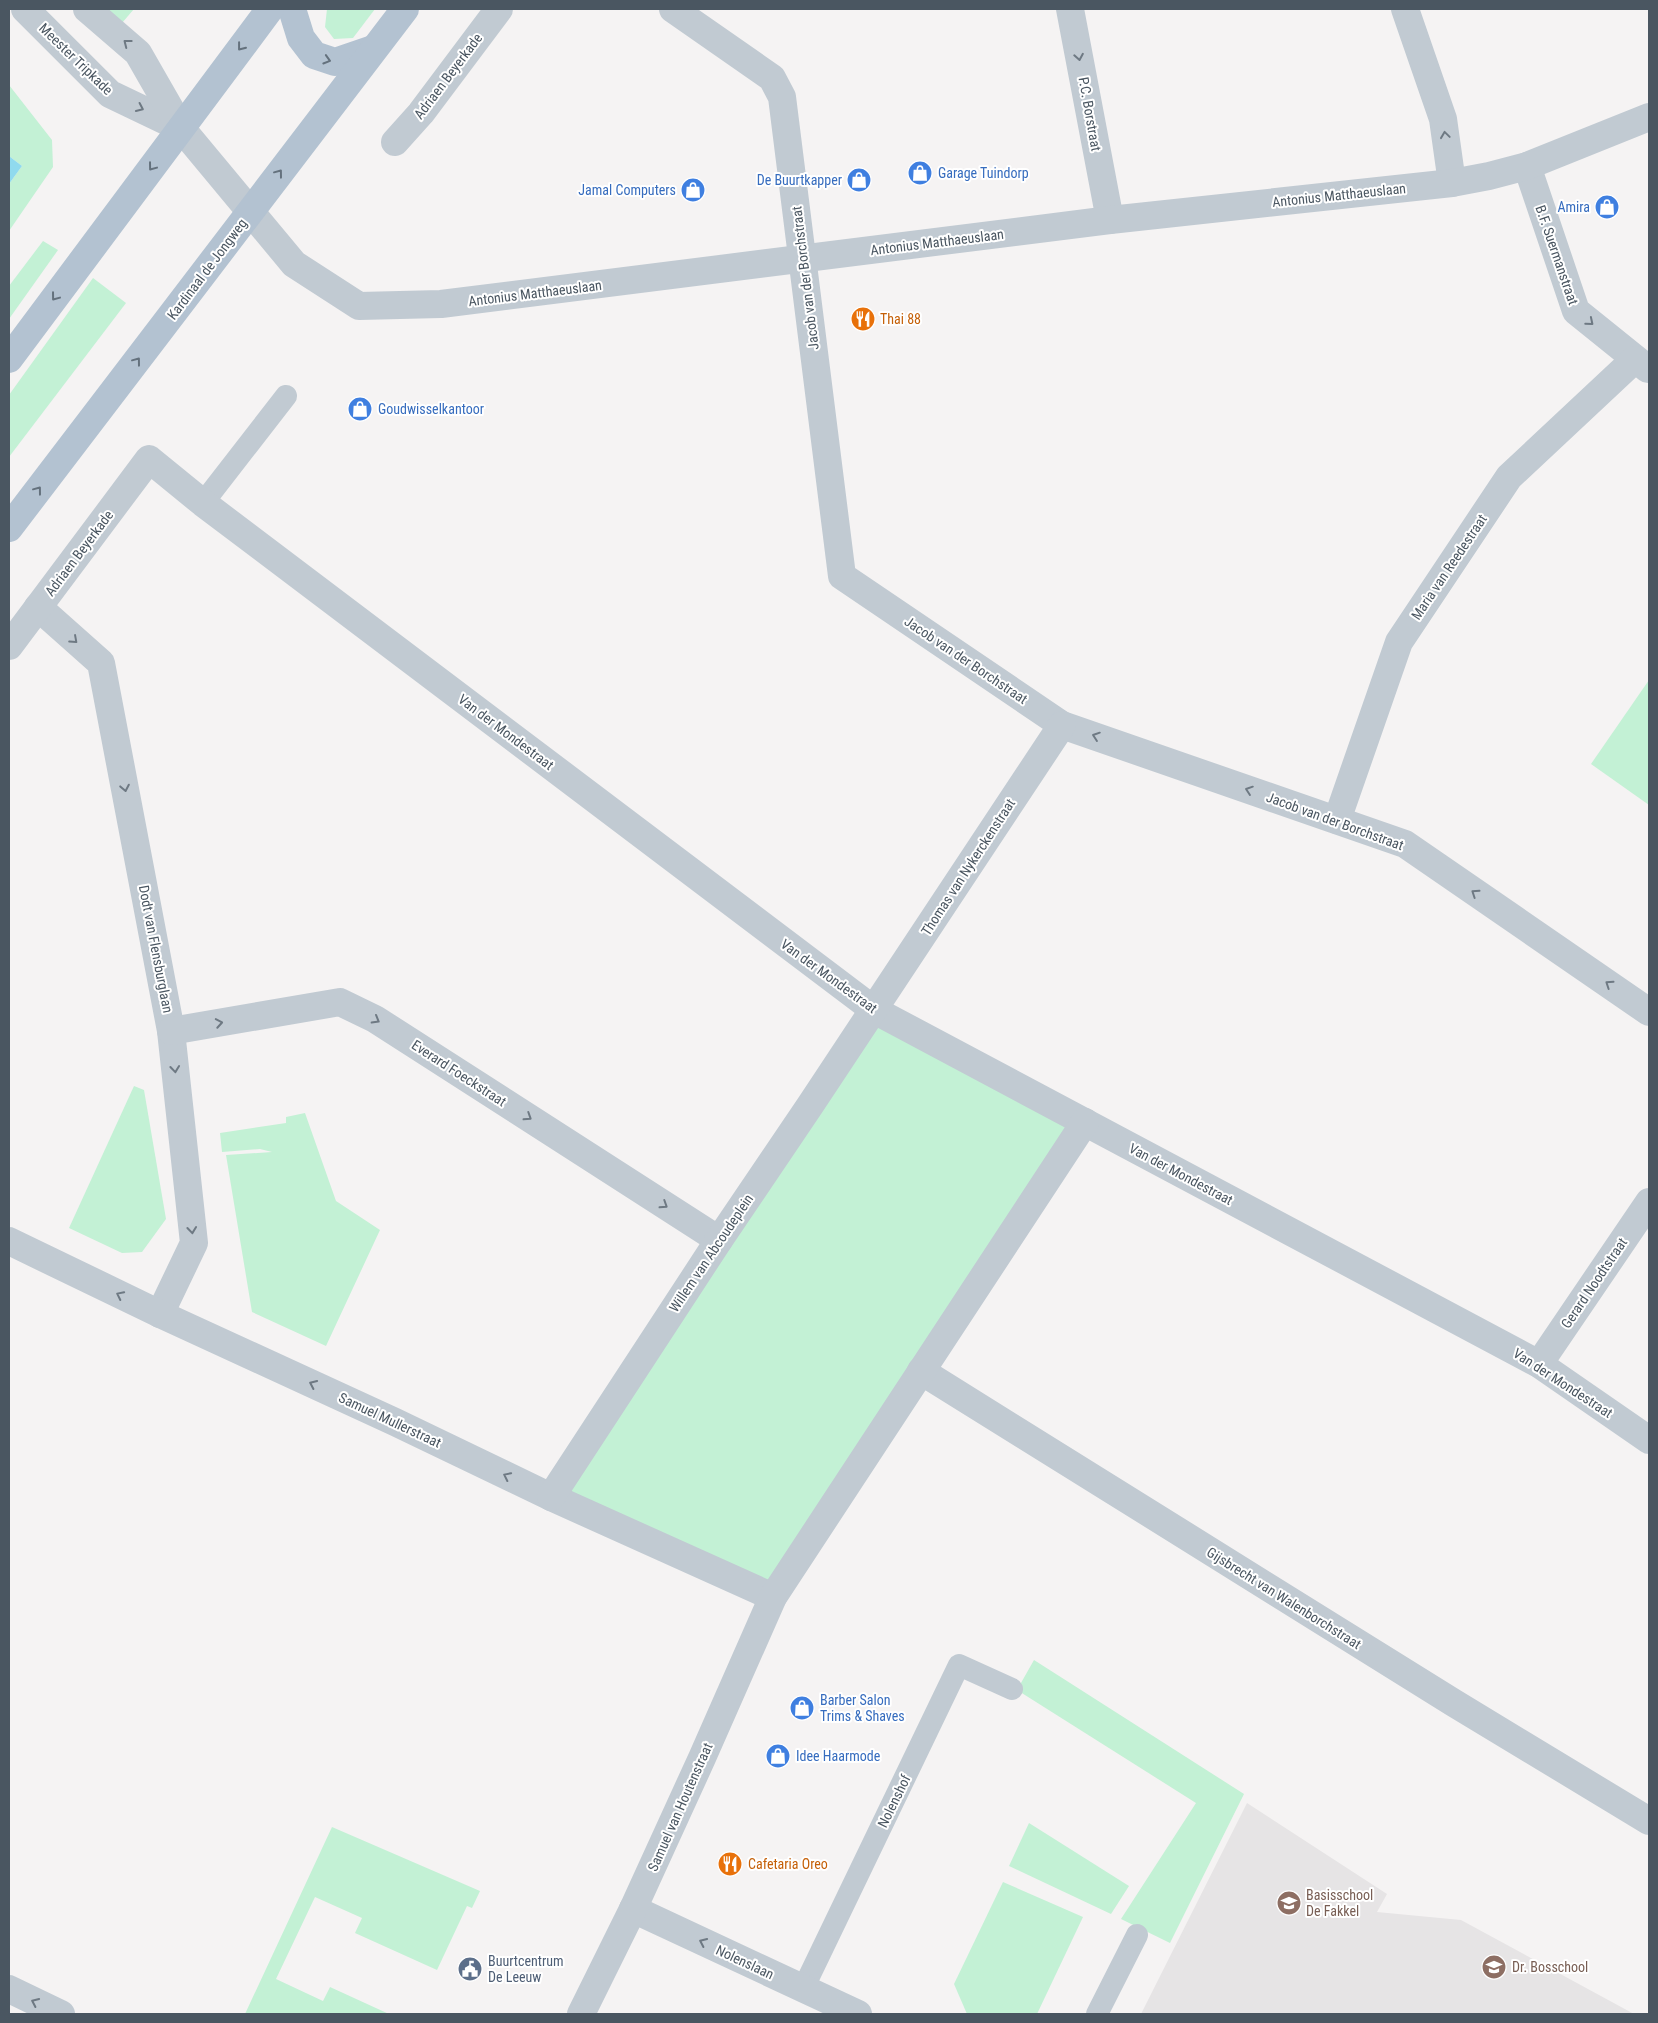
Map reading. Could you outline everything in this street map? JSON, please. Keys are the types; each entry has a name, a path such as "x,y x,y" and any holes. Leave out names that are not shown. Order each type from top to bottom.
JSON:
{"main road":[{"path":"9,359 270,9"},
{"path":"292,9 301,38 314,56 335,62 374,50"},
{"name":"Kardinaal de Jongweg","path":"9,528 404,9"}],"street":[{"name":"Meester Tripkade","path":"25,9 110,94 181,128"},
{"path":"86,9 138,52 181,128"},
{"name":"Adriaen Beyerkade","path":"395,142 421,113 499,9"},
{"name":"Jacob van der Borchstraat","path":"673,9 772,78 782,96 842,576 1062,725 1405,844 1649,1012"},
{"name":"P.C. Borstraat","path":"1070,9 1110,220"},
{"path":"1405,9 1443,120 1452,183"},
{"name":"Antonius Matthaeuslaan","path":"181,128 294,264 359,306 441,304 1110,220 1452,183 1527,166 1649,117"},
{"name":"B.F. Suermanstraat","path":"1527,166 1576,311 1642,365"},
{"name":"Maria van Reedestraat","path":"1337,820 1399,642 1509,477 1642,365"},
{"name":"Adriaen Beyerkade","path":"9,646 149,459"},
{"name":"Van der Mondestraat","path":"149,459 203,503 874,1010 1539,1364 1649,1440"},
{"name":"Dodt van Flensburglaan","path":"38,607 101,664 171,1031 194,1243 160,1314"},
{"name":"Thomas van Nykerckenstraat","path":"874,1010 1062,725"},
{"name":"Everard Foeckstraat","path":"171,1031 340,1002 375,1019 719,1240"},
{"name":"Willem van Abcoudeplein","path":"551,1497 719,1240 874,1010"},
{"path":"773,1597 1085,1122"},
{"name":"Gerard Noodtstraat","path":"1539,1364 1649,1202"},
{"name":"Samuel Mullerstraat","path":"9,1241 160,1314 396,1422 551,1497 773,1597"},
{"name":"Gijsbrecht van Walenborchstraat","path":"921,1371 1454,1704 1649,1821"},
{"name":"Samuel van Houtenstraat","path":"581,2014 633,1909 773,1597"},
{"name":"Nolenslaan","path":"633,1909 858,2014"},
{"path":"9,1990 61,2014"}],"lane":[{"path":"203,503 286,396"},
{"name":"Nolenshof","path":"803,1989 959,1665 1012,1689"},
{"path":"1097,2014 1137,1935"}],"shaded area":[{"name":"Basisschool De Fakkel","path":"1247,1803 1387,1894 1377,1912 1461,1920 1634,2014 1141,2014"}],"green space":[{"path":"105,9 134,9 122,23"},
{"path":"327,9 375,9 353,38 334,39 325,27"},
{"path":"9,85 52,140 53,167 9,231 9,184 22,166 9,156"},
{"path":"43,241 58,250 9,319 9,286"},
{"path":"93,278 126,303 9,457 9,395"},
{"path":"1649,680 1649,805 1591,764"},
{"path":"874,1010 1085,1122 773,1597 551,1497"},
{"path":"134,1086 144,1090 166,1219 142,1252 122,1253 69,1228"},
{"path":"305,1113 336,1201 380,1230 326,1346 252,1312 226,1155 272,1152 260,1149 222,1152 220,1133 286,1123 286,1117"},
{"path":"1034,1660 1244,1794 1170,1943 1121,1919 1196,1803 1017,1690"},
{"path":"1029,1823 1129,1886 1111,1914 1009,1866"},
{"path":"332,1827 480,1891 472,1908 467,1906 437,1970 355,1933 362,1918 315,1897 276,1979 323,2001 330,1987 389,2014 245,2014"},
{"path":"1003,1882 1083,1917 1037,2014 967,2014 954,1984"}],"water":[{"path":"9,156 22,166 9,184"}],"place":[{"name":"Garage Tuindorp","path":"920,173"},
{"name":"De Buurtkapper","path":"859,180"},
{"name":"Jamal Computers","path":"693,190"},
{"name":"Amira","path":"1607,207"},
{"name":"Thai 88","path":"863,319"},
{"name":"Goudwisselkantoor","path":"360,409"},
{"name":"Barber Salon Trims & Shaves","path":"802,1708"},
{"name":"Idee Haarmode","path":"778,1756"},
{"name":"Cafetaria Oreo","path":"730,1864"},
{"name":"Basisschool De Fakkel","path":"1289,1903"},
{"name":"Dr. Bosschool","path":"1494,1967"},
{"name":"Buurtcentrum De Leeuw","path":"470,1969"}]}
